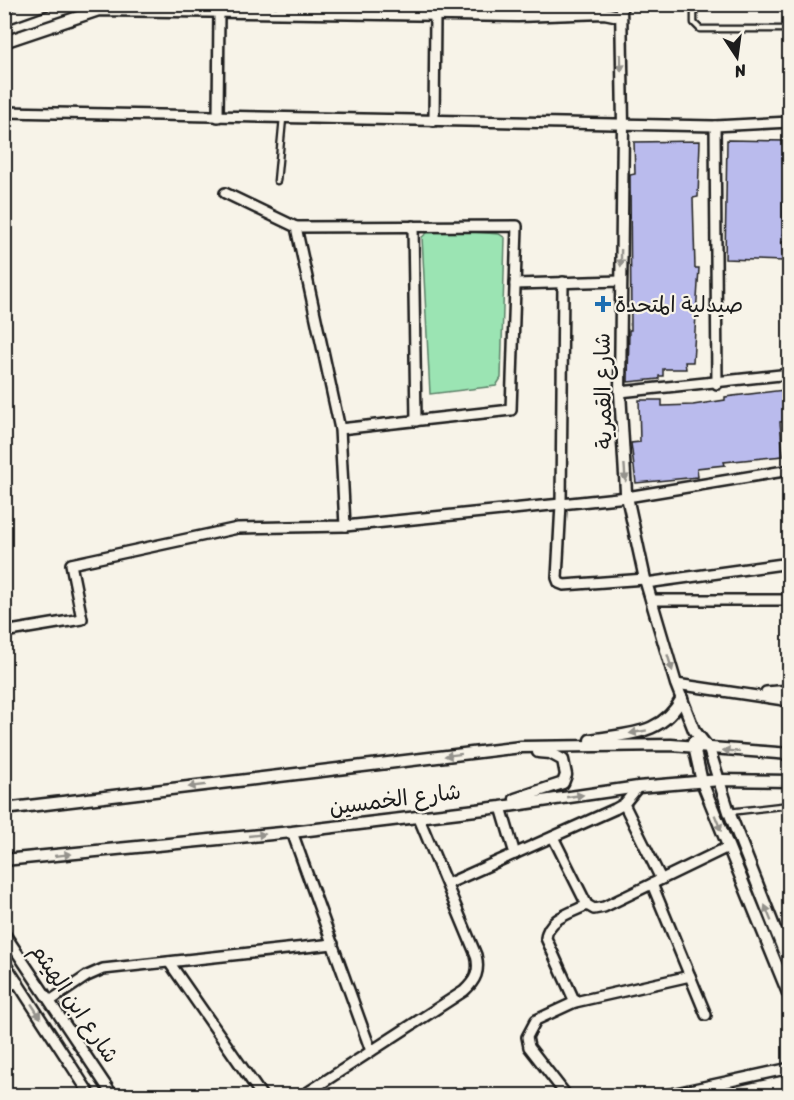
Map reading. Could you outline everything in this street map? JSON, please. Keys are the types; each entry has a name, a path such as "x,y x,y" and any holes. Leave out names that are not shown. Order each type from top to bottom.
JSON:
{"street":[{"path":"4,18 45,4"},
{"path":"4,42 99,10 435,15 603,13 620,10"},
{"name":"شارع القمرية","path":"620,10 623,125 620,392 627,497 645,581 676,684 694,730 709,749 729,812 789,967"},
{"path":"218,117 219,11"},
{"path":"434,121 435,15"},
{"path":"4,112 623,125 715,126 789,122"},
{"path":"715,126 717,384"},
{"path":"225,193 296,227 517,226 511,410 340,429"},
{"path":"413,226 416,421"},
{"path":"296,227 340,429 345,526"},
{"path":"515,284 621,281"},
{"path":"563,282 559,583 564,585 645,581 789,563"},
{"path":"620,392 717,384 789,374"},
{"path":"4,632 82,618 71,564 238,528 345,526 561,504 627,497 789,470"},
{"path":"651,600 789,600"},
{"path":"676,684 789,701"},
{"path":"748,694 789,690"},
{"path":"558,746 649,730 664,723 682,698"},
{"name":"شارع القمرية","path":"694,730 693,748 702,782 789,998"},
{"name":"شارع الخمسين","path":"4,809 479,752 558,746 671,745 789,754"},
{"path":"479,752 550,753 562,760 565,766 563,783 486,808"},
{"name":"شارع الخمسين","path":"4,860 292,832 501,807 638,787 720,780 789,781"},
{"path":"447,884 624,804 638,787"},
{"path":"624,804 657,881 706,1015"},
{"path":"501,807 515,854"},
{"path":"302,1095 464,991 475,980 478,965 476,955 418,816"},
{"path":"292,832 371,1051"},
{"path":"553,837 587,905 594,909 604,907 728,847"},
{"path":"575,1002 546,938 547,930 553,922 587,905"},
{"name":"شارع ابن الهيثم","path":"4,933 113,1095"},
{"path":"50,1001 87,976 103,969 333,944"},
{"name":"شارع ابن الهيثم","path":"4,962 92,1095"},
{"path":"169,962 262,1095"},
{"path":"567,1095 534,1057 527,1037 536,1020 575,1002 690,976"},
{"path":"4,985 18,983"},
{"path":"662,1095 789,1068"}],"lane":[{"path":"694,4 694,23 700,29 789,29"},
{"path":"277,181 283,118"},
{"path":"729,812 789,806"},
{"path":"776,934 789,930"}],"green space":[{"path":"432,229 499,234 505,238 501,378 496,386 430,394 422,237"}],"building":[{"path":"727,140 787,141 789,201 783,202 783,234 789,234 789,242 782,242 783,261 725,259"},
{"path":"700,141 698,197 693,198 695,268 699,268 693,362 685,362 686,369 663,369 663,376 659,376 659,379 628,382 629,330 631,330 630,175 635,174 634,142"},
{"path":"784,390 788,421 780,422 783,456 724,462 725,465 697,468 698,477 636,483 631,443 640,442 639,400 662,400 662,406 693,405 725,400 725,397"}],"place":[{"name":"صيدلية المتحدة","path":"603,304"}]}
